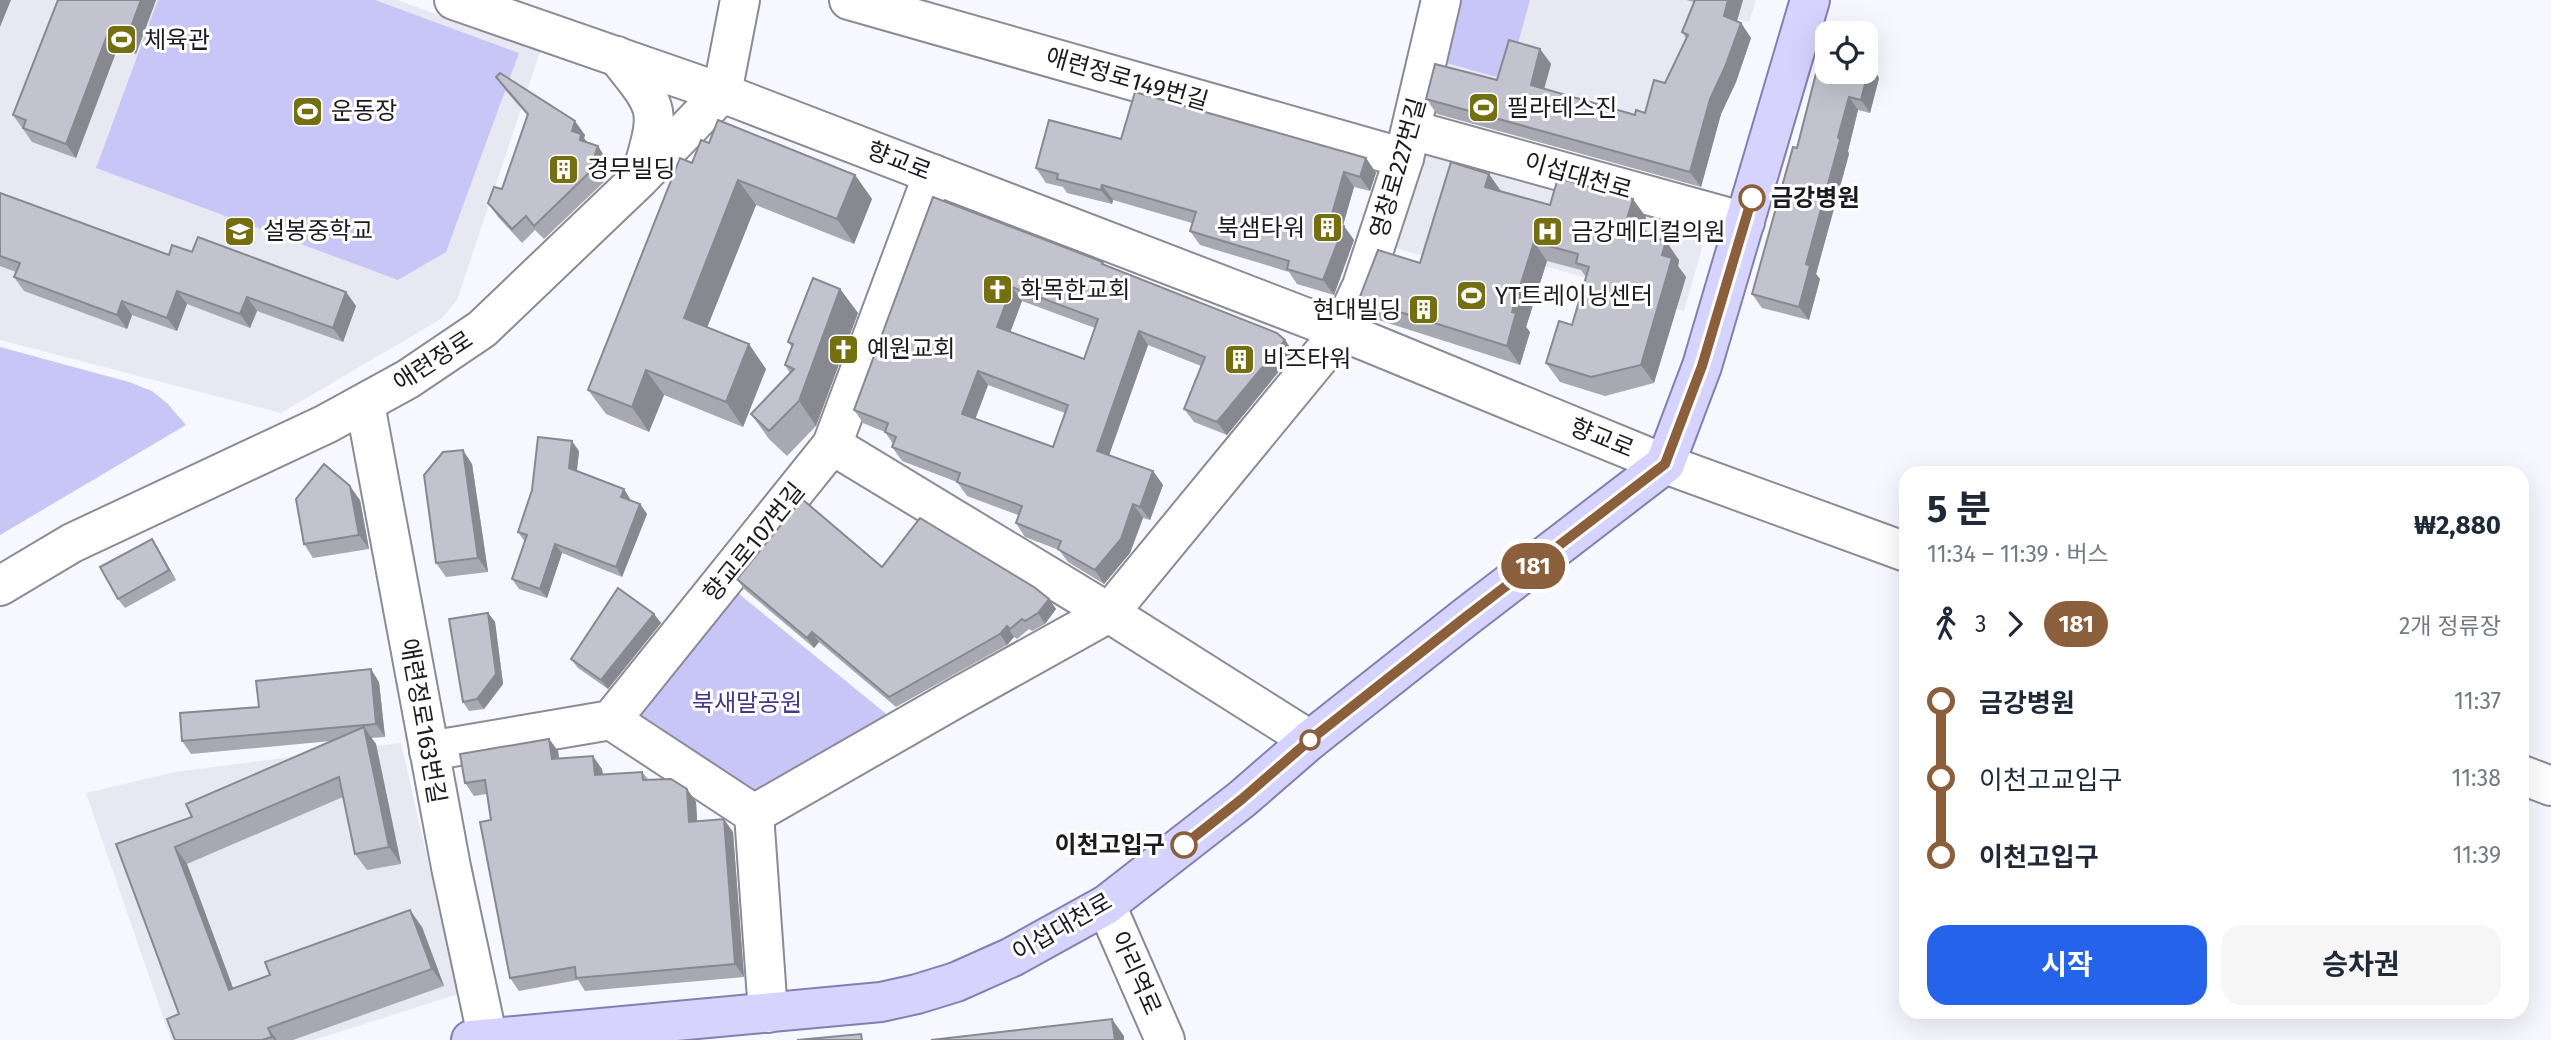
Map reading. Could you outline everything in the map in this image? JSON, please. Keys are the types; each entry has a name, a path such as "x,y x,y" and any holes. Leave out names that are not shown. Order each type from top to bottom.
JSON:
{"main road":[{"path":"1665,464 1702,366 1810,0"},
{"name":"이섭대천로","path":"482,1039 881,1002 918,995 956,982 1012,957 1106,905 1242,799 1310,740 1665,464"}],"street":[{"path":"722,93 740,0"},
{"name":"애련정로149번길","path":"849,0 1408,144"},
{"name":"영창로227번길","path":"1341,331 1362,286 1408,144 1440,0"},
{"name":"향교로","path":"459,1 722,93 1341,331 1665,464 1899,549"},
{"path":"617,56 651,101 655,116 640,178"},
{"name":"애련정로","path":"0,586 72,543 365,404 408,379 482,329 640,178 722,93"},
{"name":"이섭대천로","path":"1408,144 1745,222"},
{"name":"향교로107번길","path":"611,720 832,445 933,174"},
{"path":"754,814 1109,613 1341,331"},
{"name":"애련정로163번길","path":"365,404 482,1039"},
{"path":"832,445 1109,613 1310,740"},
{"path":"429,751 611,720 754,814"},
{"path":"2529,778 2551,786"},
{"path":"754,814 768,1013"},
{"name":"아리역로","path":"1106,905 1165,1040"}],"shaded area":[{"name":"설봉중학교","path":"0,0 397,0 540,52 457,300 441,319 281,413 0,340"},
{"path":"1458,0 1756,0 1749,22 1707,11 1645,123 1439,70"},
{"name":"금강메디컬의원","path":"1417,136 1710,220 1684,311 1586,283 1587,278 1488,250 1481,272 1385,245"},
{"path":"401,743 458,994 314,1040 171,1040 86,793 175,772"}],"green space":[{"name":"운동장","path":"158,0 375,0 519,53 446,252 398,280 96,168"},
{"path":"1456,0 1530,0 1508,80 1439,61"},
{"path":"0,347 129,382 152,391 167,403 186,425 0,535"},
{"name":"북새말공원","path":"733,589 895,721 755,806 640,717 641,711"}],"building":[{"path":"58,0 141,0 126,40 108,33 66,144 23,128 26,120 13,115"},
{"path":"1695,0 1728,0 1724,16 1741,23 1710,99 1690,172 1426,99 1435,64 1497,80 1509,40 1540,49 1531,85 1635,115 1636,110 1645,113 1654,80 1665,83 1688,35 1682,32"},
{"name":"경무빌딩","path":"500,73 575,121 572,131 581,134 580,140 598,146 591,165 594,168 534,226 526,216 512,229 488,203 494,187 502,189 528,114 496,77"},
{"path":"1815,77 1815,84 1865,84 1861,100 1849,97 1806,264 1810,266 1799,307 1752,294 1793,147 1797,148"},
{"path":"1135,92 1366,158 1360,177 1344,172 1330,221 1344,226 1323,280 1287,269 1289,261 1190,231 1196,212 1102,185 1101,190 1057,179 1058,174 1036,168 1049,120 1121,139"},
{"path":"718,120 855,175 837,219 738,180 684,318 749,344 726,402 646,370 632,407 588,390 680,158 692,163 701,140 709,143"},
{"path":"1451,162 1489,174 1485,187 1550,205 1558,178 1633,199 1626,222 1644,228 1642,234 1666,241 1662,255 1672,258 1641,365 1591,377 1546,363 1559,321 1572,325 1589,267 1576,263 1578,254 1534,242 1512,312 1516,313 1507,346 1359,299 1378,250 1420,263"},
{"path":"0,193 169,255 172,245 192,252 198,237 346,292 333,328 247,297 240,314 177,291 167,318 122,301 117,315 14,277 20,263 0,256"},
{"path":"933,197 1103,262 1102,264 1277,333 1285,340 1217,422 1184,409 1205,357 1139,331 1097,451 1153,471 1140,507 1133,504 1121,539 1095,570 1058,549 1061,541 1016,523 1022,506 957,482 960,473 892,447 896,437 885,432 888,423 854,410","holes":["1012,287 1098,319 1084,359 997,327","978,371 1068,405 1053,447 962,414"]},
{"path":"813,278 840,289 799,401 769,431 751,414 794,369 785,365 793,344 788,342"},
{"path":"538,437 572,441 569,468 624,489 621,497 640,504 616,567 555,544 540,589 512,579 527,535 518,532 532,490"},
{"path":"463,450 478,558 436,563 424,475 443,452"},
{"path":"324,464 350,486 359,535 304,544 296,499"},
{"path":"802,499 882,567 920,518 1034,587 1049,599 1038,613 1025,621 1022,619 1010,629 1007,626 1000,634 889,697 812,632 807,638 737,579"},
{"path":"152,539 169,570 118,599 100,567"},
{"path":"618,588 654,614 601,680 571,659"},
{"path":"488,613 496,674 477,699 463,702 449,619"},
{"path":"371,669 376,724 182,741 180,713 259,707 256,681"},
{"path":"364,727 389,847 355,854 339,777 175,847 229,990 270,975 265,962 410,910 432,969 268,1028 272,1037 262,1040 175,1040 167,1019 179,1014 116,844 192,817 186,804"},
{"path":"549,739 552,759 593,756 595,775 642,772 643,780 671,779 687,789 689,822 724,819 735,964 576,978 575,967 510,978 480,822 491,820 485,780 465,783 460,754"},
{"path":"1112,1019 1115,1040 931,1040"},
{"path":"861,1034 862,1040 797,1040"}],"bus line":[{"name":"181","path":"1184,845 1310,740 1665,464 1702,366 1752,198"}],"place":[{"name":"체육관","path":"121,40"},
{"name":"필라테스진","path":"1484,108"},
{"name":"운동장","path":"308,111"},
{"name":"경무빌딩","path":"564,169"},
{"name":"금강병원","path":"1752,198"},
{"name":"북샘타워","path":"1328,228"},
{"name":"설봉중학교","path":"240,231"},
{"name":"금강메디컬의원","path":"1548,232"},
{"name":"화목한교회","path":"997,290"},
{"name":"YT트레이닝센터","path":"1472,296"},
{"name":"현대빌딩","path":"1424,310"},
{"name":"예원교회","path":"844,349"},
{"name":"비즈타워","path":"1240,359"},
{"name":"이천고입구","path":"1184,845"}]}
